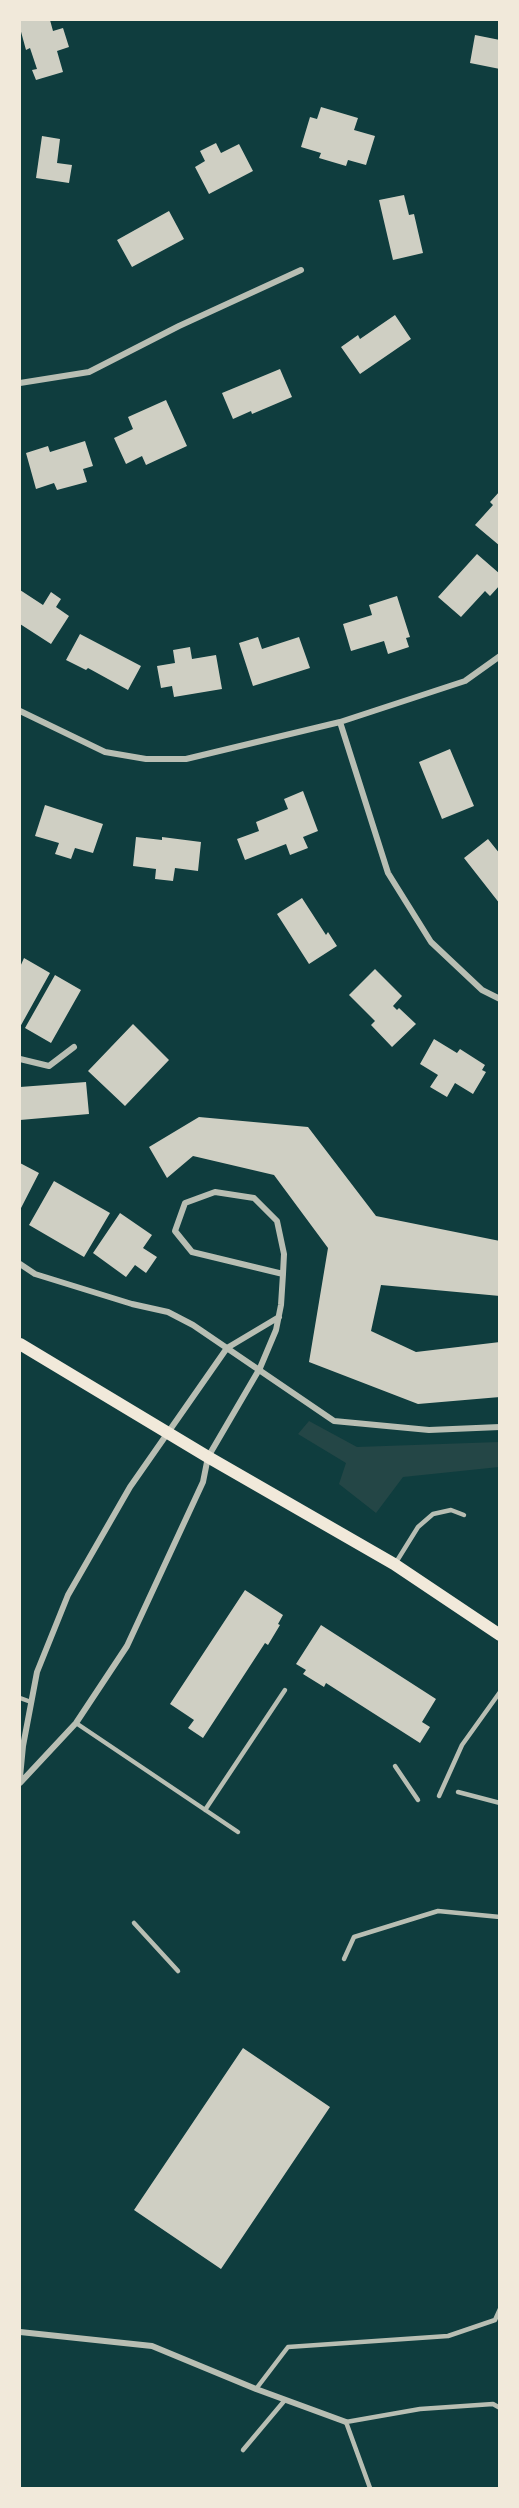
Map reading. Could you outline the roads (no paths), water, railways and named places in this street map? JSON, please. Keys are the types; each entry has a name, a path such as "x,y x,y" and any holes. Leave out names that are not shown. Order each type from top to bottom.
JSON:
{"main road":[{"path":"20,1344 208,1457 394,1564 500,1635"}],"street":[{"path":"20,383 89,372 179,326 301,270"},
{"path":"20,711 105,752 146,759 186,759 340,722 465,681 500,656"},
{"path":"340,722 388,873 431,942 482,990 500,999"},
{"path":"20,1059 49,1066 74,1047"},
{"path":"20,1783 76,1723 127,1646 203,1482 208,1457 260,1368 276,1330 279,1317 283,1274 284,1254 277,1221 254,1198 215,1192 185,1203 175,1231 192,1252 283,1274"},
{"path":"20,1264 35,1274 132,1304 168,1312 193,1325 260,1368 334,1421 429,1430 500,1427"},
{"path":"20,1777 37,1672 68,1595 130,1487 227,1348 279,1317"},
{"path":"20,2332 152,2346 256,2390 345,2422"}],"lane":[{"path":"394,1564 418,1527 433,1514 451,1510 464,1515"},
{"path":"205,1810 285,1690"},
{"path":"439,1796 462,1745 500,1692"},
{"path":"20,1698 31,1702"},
{"path":"76,1723 238,1832"},
{"path":"395,1766 417,1800"},
{"path":"458,1792 500,1803"},
{"path":"344,1959 354,1937 438,1911 500,1917"},
{"path":"134,1923 178,1971"},
{"path":"256,2390 288,2347 448,2336 495,2320 500,2309"},
{"path":"243,2450 285,2400"},
{"path":"370,2488 345,2422 420,2409 493,2404 500,2408"}]}
